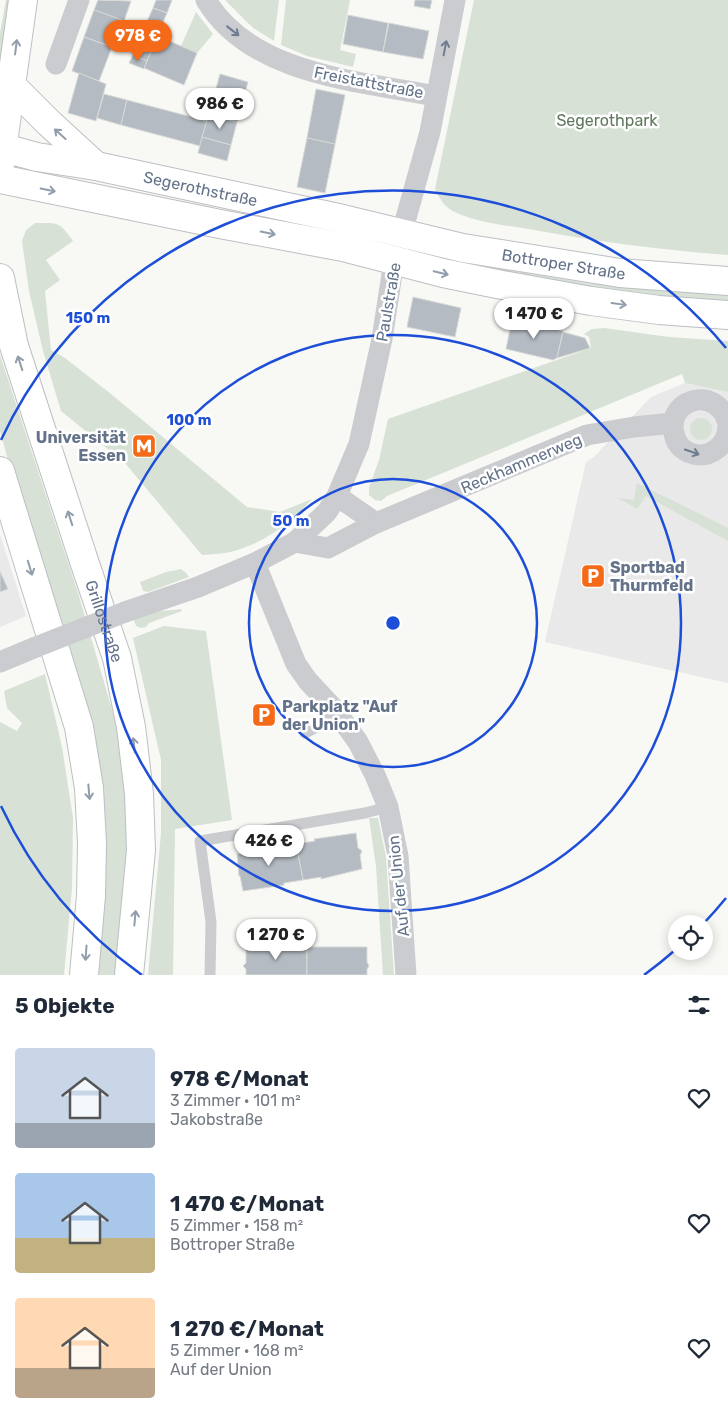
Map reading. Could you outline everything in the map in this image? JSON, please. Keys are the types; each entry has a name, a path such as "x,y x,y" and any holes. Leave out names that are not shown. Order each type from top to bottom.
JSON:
{"main road":[{"path":"1,154 23,0"},
{"path":"11,84 49,123 96,166"},
{"name":"Segerothstraße","path":"1,154 37,157 96,166 356,222 402,234"},
{"name":"Segerothstraße","path":"0,179 343,247 394,261"},
{"name":"Bottroper Straße","path":"402,234 463,248 620,273 728,281"},
{"name":"Bottroper Straße","path":"394,261 452,275 591,301 659,310 728,315"},
{"name":"Grillostraße","path":"0,278 14,346 85,564 118,658 131,727 139,794 141,850 129,975"},
{"path":"0,471 60,662 80,735 89,788 92,843 91,896 84,975"}],"street":[{"path":"56,64 79,0"},
{"name":"Freistattstraße","path":"206,0 219,19 230,29 267,55 318,74 436,96"},
{"name":"Paulstraße","path":"255,563 295,542 327,512 337,496 358,444 382,339 394,261 430,132 455,0"},
{"path":"706,400 715,404 726,416 725,440 713,452 696,455 680,447 675,440 673,423 676,414 681,407 689,402 706,400"},
{"name":"Reckhammerweg","path":"295,542 328,548 376,523 587,435 673,423"},
{"path":"337,496 376,523"},
{"path":"0,662 125,612 198,587 255,563"},
{"name":"Auf der Union","path":"255,563 296,664 308,681 335,710 358,742 375,775 388,807 398,856 406,975"}],"lane":[{"path":"305,732 317,727 335,710"},
{"path":"210,975 211,922 200,841 365,813 388,807"}],"shaded area":[{"name":"Sportbad Thurmfeld","path":"685,383 728,392 728,683 545,642 586,462 594,457 651,397"},
{"path":"0,534 26,616 0,627"}],"green space":[{"path":"6,0 10,0 0,71 0,33"},
{"path":"225,0 279,0 274,41 253,28"},
{"path":"286,0 350,0 340,50 356,54 353,67 307,56 281,45"},
{"name":"Segerothpark","path":"474,0 728,0 728,255 628,245 492,223 465,216 447,207 435,189"},
{"path":"196,12 213,34 197,53 181,46"},
{"path":"35,223 57,224 73,241 46,260 60,280 45,291 51,350 65,358 111,394 247,507 280,512 312,499 295,517 275,532 254,544 230,552 202,555 125,463 61,411 43,351 29,291 22,241 26,230"},
{"path":"457,261 593,284 728,292 728,304 593,291 456,267"},
{"path":"604,328 669,337 728,341 728,392 685,383 682,374 387,496 381,501 375,500 369,495 369,488 379,460 388,419 591,348 589,337 584,334 592,329"},
{"path":"0,355 78,593 118,730 127,810 128,881 118,975 93,975 103,882 19,499 0,431"},
{"path":"701,418 709,421 712,429 709,437 701,440 693,437 690,429 693,421"},
{"path":"637,483 728,528 728,541 646,496 637,509 618,498 634,500"},
{"path":"181,569 189,577 148,592 143,591 140,582 166,572"},
{"path":"181,609 182,611 149,623 146,627 141,628 136,626 133,617 154,612"},
{"path":"164,626 206,631 232,820 175,829 173,975 148,975 161,833 161,760 133,638"},
{"path":"45,674 62,747 73,818 72,888 64,975 0,975 0,722 17,731 22,723 7,708 4,691"},
{"path":"369,818 378,818 386,857 394,975 383,975 376,866"}],"building":[{"path":"98,0 131,1 124,21 94,10"},
{"path":"156,0 172,0 167,13 153,8"},
{"path":"415,0 432,0 430,9 414,6"},
{"path":"153,8 167,13 158,33 144,28"},
{"path":"94,10 122,20 112,47 84,37"},
{"path":"348,15 388,23 383,52 343,44"},
{"path":"389,23 429,31 423,59 383,52"},
{"path":"144,28 158,33 147,61 133,55"},
{"path":"158,36 197,53 184,85 144,68"},
{"path":"84,37 112,47 99,81 72,71"},
{"path":"133,55 147,61 144,69 129,63"},
{"path":"79,73 106,84 96,121 68,113"},
{"path":"220,74 248,82 237,122 209,114"},
{"path":"316,89 345,95 335,144 307,138"},
{"path":"104,94 127,100 121,125 97,118"},
{"path":"127,100 207,121 200,146 121,125"},
{"path":"209,114 237,122 231,145 202,137"},
{"path":"202,137 231,145 227,161 198,153"},
{"path":"307,138 335,144 325,193 297,187"},
{"path":"413,297 461,308 455,337 407,327"},
{"path":"512,319 563,331 557,358 553,360 506,349"},
{"path":"563,332 585,338 590,348 557,358"},
{"path":"0,571 8,589 0,592"},
{"path":"356,833 358,848 362,851 360,855 362,869 321,879 321,877 303,880 296,844 315,841 314,839"},
{"path":"296,844 303,880 243,891 239,876 237,854 256,851 255,849"},
{"path":"246,947 307,947 307,975 246,975 246,969 243,966 246,963"},
{"path":"307,947 367,947 367,962 369,966 367,975 307,975"}],"place":[{"name":"Universität Essen","path":"144,446"},
{"name":"Sportbad Thurmfeld","path":"593,576"},
{"name":"Parkplatz \"Auf der Union\"","path":"264,715"}]}
